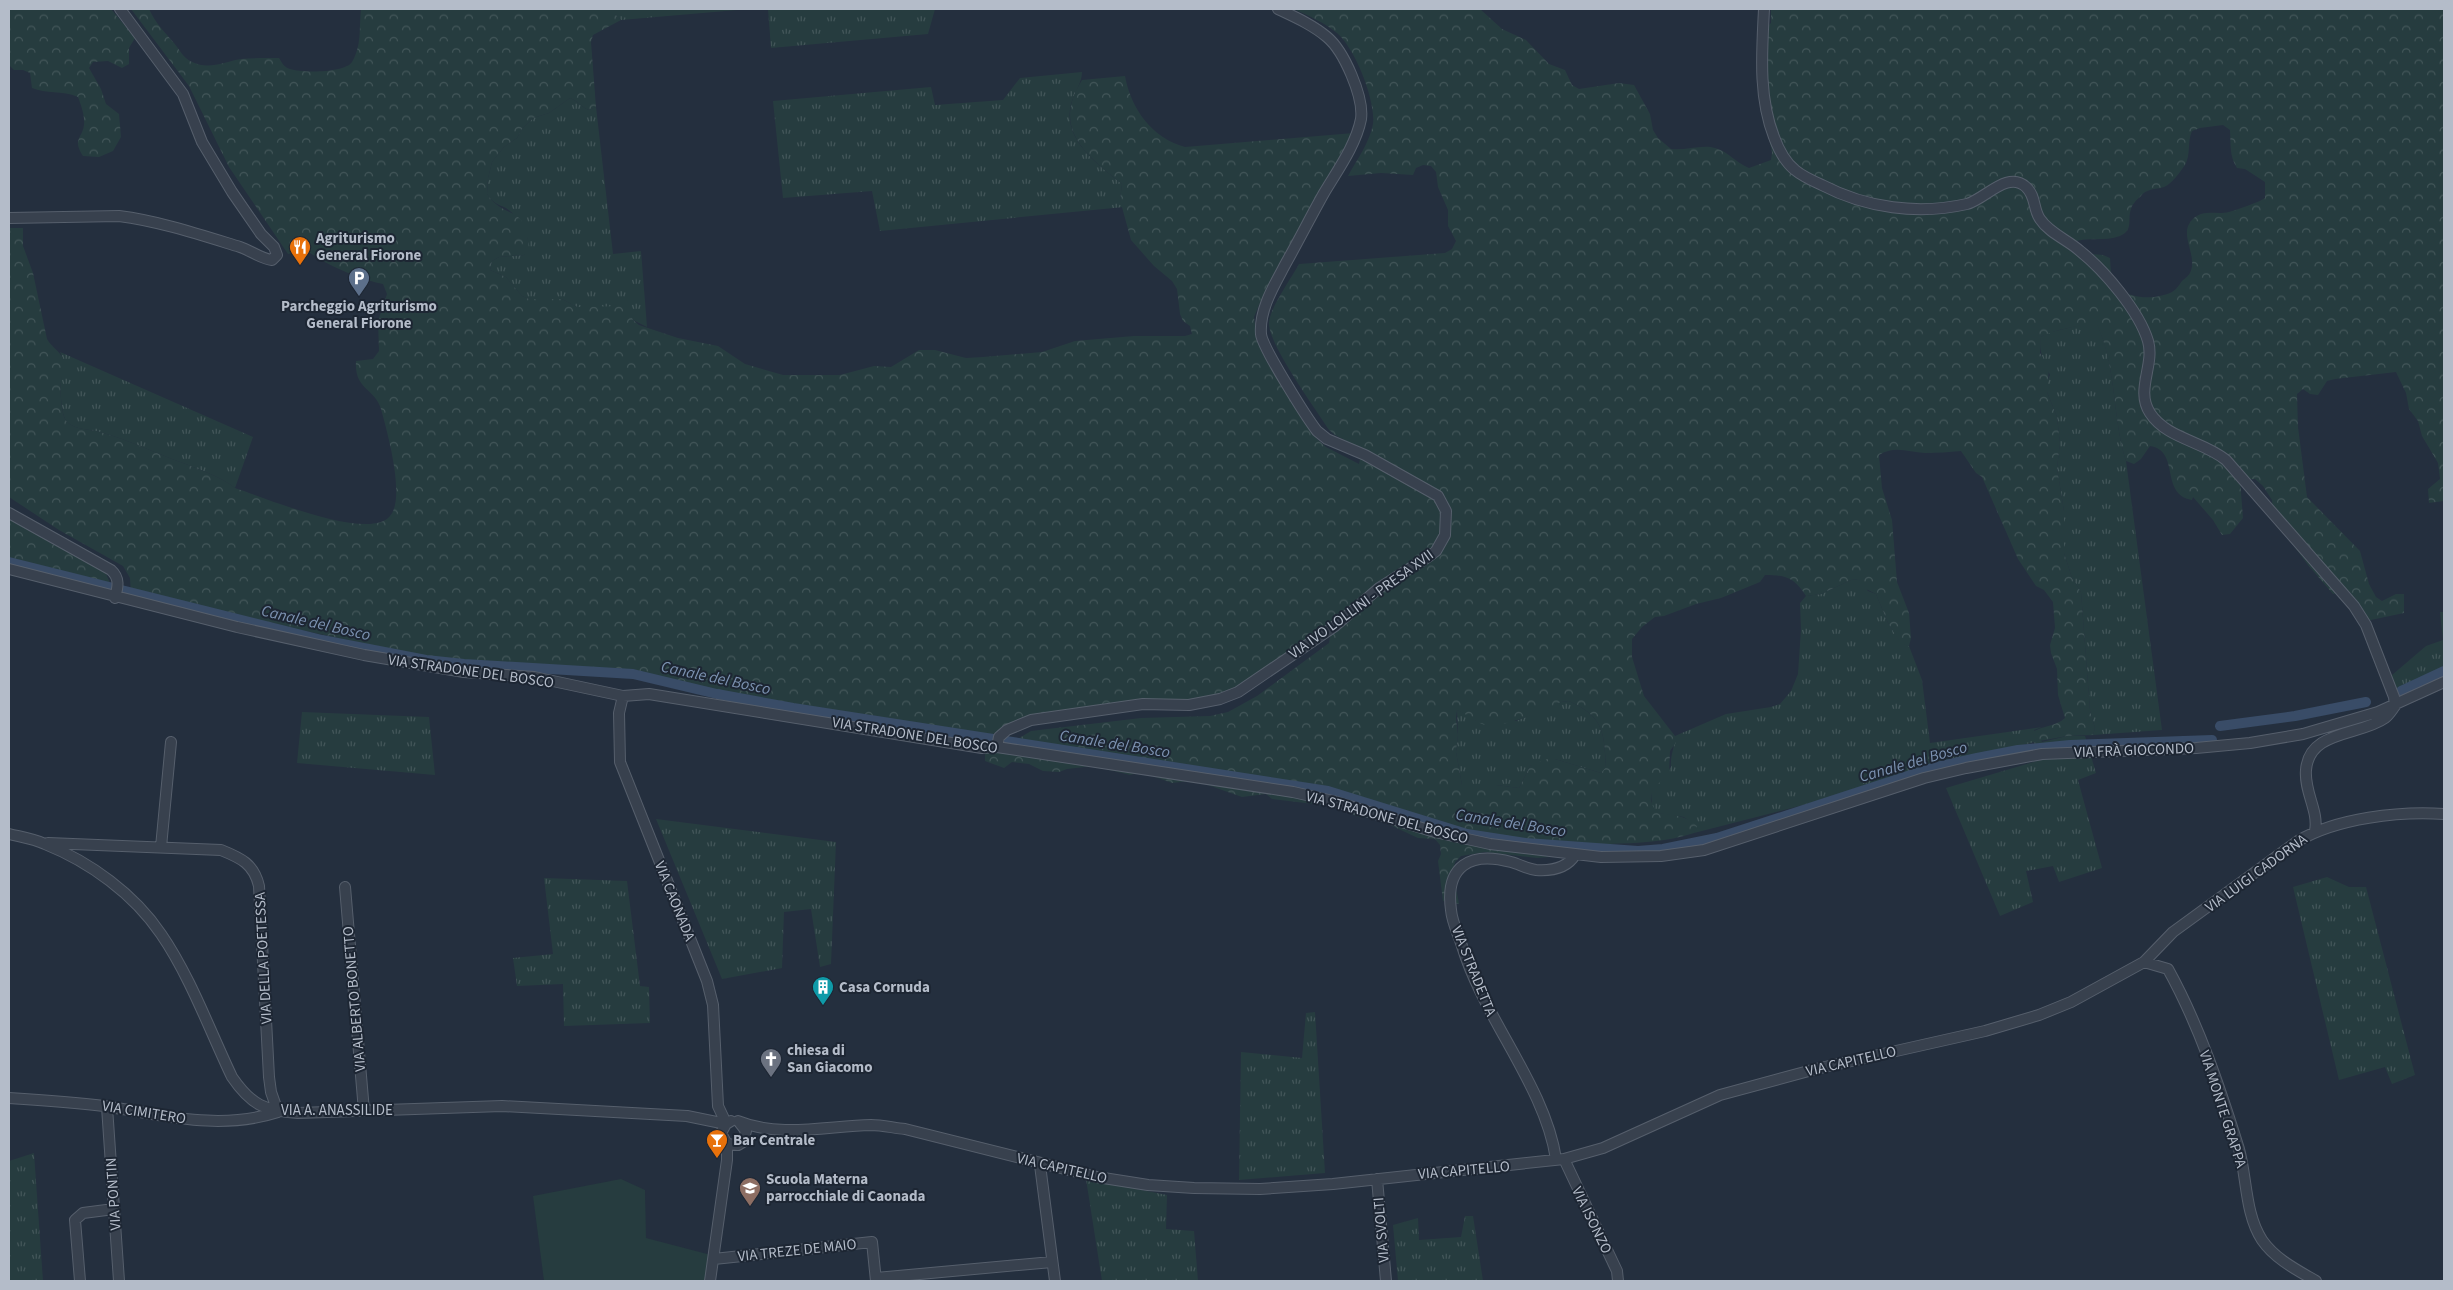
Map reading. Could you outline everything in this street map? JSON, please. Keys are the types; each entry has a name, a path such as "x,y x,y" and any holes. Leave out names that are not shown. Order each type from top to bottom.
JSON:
{"street":[{"path":"9,218 119,216 135,218 244,248 267,260 272,260 277,255 274,247 261,234 232,192 202,142 184,94 120,9"},
{"name":"VIA IVO LOLLINI - PRESA XVII","path":"998,743 1011,728 1030,720 1143,704 1198,703 1220,699 1238,692 1335,626 1379,588 1436,551 1445,535 1446,511 1438,496 1365,455 1327,439 1317,431 1263,344 1261,320 1266,306 1281,272 1341,164 1358,130 1361,117 1361,106 1350,74 1336,48 1328,38 1314,27 1278,9"},
{"path":"1764,9 1762,66 1766,108 1773,136 1784,157 1794,170 1850,198 1873,205 1893,208 1965,204 1977,201 1999,186 2010,182 2019,183 2027,188 2033,197 2040,219 2106,274 2139,322 2148,340 2150,353 2144,392 2145,403 2150,413 2170,431 2215,451 2226,460 2343,591 2366,625 2396,706 2386,717 2329,739 2314,750 2306,769 2309,796 2317,820 2315,831"},
{"path":"9,512 112,570 116,574 116,591"},
{"name":"VIA STRADONE DEL BOSCO","path":"9,569 116,591 364,655 464,672 534,677 623,696 649,694 982,748 998,743 1293,792 1333,801 1462,839 1519,849 1575,855 1634,858 1704,850 1821,813"},
{"name":"VIA FRÀ GIOCONDO","path":"1821,813 1924,778 2010,759 2082,752 2196,748 2250,743 2303,734 2396,706 2444,682"},
{"name":"VIA CAONADA","path":"623,696 619,713 620,762 707,981 713,1005 718,1106 730,1122 743,1125 746,1137"},
{"path":"161,847 171,742"},
{"name":"VIA LUIGI CADORNA","path":"2144,962 2173,932 2298,841 2315,831 2390,814 2418,812 2444,814"},
{"name":"VIA A. ANASSILIDE","path":"9,834 45,843 96,871 117,887 146,915 161,933 176,957 232,1077 242,1092 260,1106 278,1112 298,1113 502,1106 687,1116 730,1122"},
{"name":"VIA DELLA POETESSA","path":"45,843 221,850 244,860 253,868 259,886 269,1077 271,1092 278,1112"},
{"name":"VIA STRADETTA","path":"1560,1159 1550,1127 1494,1019 1464,954 1451,912 1449,896 1453,874 1462,866 1476,860 1491,859 1510,862 1533,870 1560,868 1571,861 1575,855"},
{"name":"VIA ALBERTO BONETTO","path":"345,887 364,1111"},
{"name":"VIA CAPITELLO","path":"730,1122 755,1128 784,1130 873,1125 938,1136 1040,1165 1122,1181 1194,1188 1260,1189 1376,1179 1560,1159 1603,1148 1720,1095 1816,1069 1985,1031 2039,1015 2088,994 2144,962"},
{"name":"VIA MONTE GRAPPA","path":"2144,962 2168,969 2196,1026 2239,1151 2253,1220 2262,1240 2283,1261 2316,1281"},
{"name":"VIA CIMITERO","path":"9,1098 56,1100 217,1122 261,1117 278,1112"},
{"name":"VIA PONTIN","path":"107,1107 118,1281"},
{"path":"712,1121 725,1141 738,1145"},
{"path":"710,1281 727,1160 722,1128 730,1122"},
{"path":"727,1160 749,1132 755,1128"},
{"name":"VIA ISONZO","path":"1560,1159 1617,1271 1618,1281"},
{"path":"1040,1165 1055,1281"},
{"name":"VIA SVOLTI","path":"1376,1179 1386,1281"},
{"path":"80,1281 75,1220 82,1213 114,1209"},
{"name":"VIA TREZE DE MAIO","path":"714,1259 872,1242 876,1280"},
{"path":"876,1280 1052,1262"}],"green space":[{"path":"9,9 111,9 135,38 129,48 129,64 122,68 108,61 93,62 89,68 101,89 106,104 119,114 121,137 113,151 99,157 83,156 78,142 83,130 84,118 78,97 66,93 32,88 30,73 23,70 14,70 9,65"},
{"path":"131,9 149,9 157,23 184,56 198,64 210,65 241,59 279,58 290,69 313,71 341,68 348,66 352,62 359,43 361,9 615,9 615,14 621,20 593,35 591,42 596,107 589,110 570,98 549,113 533,118 522,129 517,138 504,147 492,162 487,194 501,208 519,218 527,234 529,249 524,255 499,257 492,261 490,270 506,277 522,296 529,299 562,299 577,307 627,306 633,320 639,325 678,338 718,346 745,364 783,375 840,375 874,366 891,367 919,350 935,350 966,358 1042,352 1075,341 1134,336 1185,336 1192,334 1190,326 1183,321 1180,314 1177,289 1172,281 1154,266 1131,240 1120,200 1122,184 1096,162 1077,140 1072,127 1070,113 1073,97 1082,80 1125,76 1132,100 1145,121 1163,137 1185,147 1354,133 1254,317 1257,341 1317,439 1326,447 1359,464 1362,449 1329,430 1284,360 1270,332 1269,322 1273,308 1299,264 1445,253 1452,249 1456,241 1448,226 1448,210 1438,187 1436,172 1431,166 1423,165 1416,168 1413,175 1381,173 1348,176 1366,144 1373,124 1368,89 1357,62 1344,40 1327,26 1294,9 1480,9 1502,29 1526,40 1549,64 1565,70 1572,85 1579,89 1619,83 1634,85 1650,114 1653,130 1658,138 1671,149 1715,148 1749,168 1771,160 1772,152 1759,94 1765,29 1771,23 1771,9 2444,9 2444,501 2429,503 2428,489 2440,479 2438,463 2422,436 2418,421 2409,409 2406,393 2396,372 2335,379 2327,381 2318,395 2310,394 2303,389 2297,394 2298,427 2307,497 2360,551 2369,584 2376,597 2382,601 2396,594 2404,594 2404,613 2366,621 2358,614 2356,599 2348,592 2333,594 2308,565 2282,530 2273,515 2272,500 2263,486 2255,479 2240,480 2243,518 2230,534 2222,535 2213,520 2193,497 2192,500 2182,496 2176,490 2165,456 2159,450 2150,446 2141,459 2134,464 2126,461 2118,427 2108,358 2097,325 2077,326 2045,335 2041,337 2040,353 2049,368 2047,392 2057,417 2060,443 2057,468 2064,511 2064,553 2072,578 2081,592 2090,711 2095,728 2093,735 2067,736 2034,742 2029,735 2065,718 2058,695 2057,669 2050,645 2055,628 2053,602 2044,590 2036,586 2018,559 1982,477 1976,473 1961,451 1925,453 1890,450 1879,455 1882,488 1892,520 1897,582 1909,613 1911,638 1909,646 1901,644 1888,623 1876,594 1862,587 1859,579 1851,580 1821,594 1806,596 1794,581 1784,577 1765,575 1760,582 1721,598 1696,604 1664,616 1655,617 1642,627 1632,639 1632,657 1644,696 1675,736 1675,744 1670,751 1669,775 1655,787 1652,792 1651,801 1658,813 1679,816 1693,822 1697,826 1694,833 1652,841 1577,846 1566,849 1562,856 1537,858 1485,852 1461,856 1455,862 1453,875 1459,904 1443,901 1438,861 1441,854 1440,845 1435,839 1418,838 1375,818 1358,817 1338,807 1272,799 1266,794 1242,797 1205,784 1189,781 1172,783 1141,772 1130,775 1093,766 1067,769 1059,772 1043,771 1029,764 1012,762 1004,768 985,761 985,754 1001,749 1031,731 1141,718 1210,716 1228,712 1257,696 1329,643 1332,623 1222,698 1039,714 1026,717 985,738 730,697 657,677 617,670 547,669 428,657 131,594 130,578 123,566 59,530 9,497 9,228 23,228 23,246 33,273 47,339 62,356 65,363 61,381 61,400 65,419 68,423 132,443 210,474 235,488 291,508 339,521 361,524 378,523 390,516 396,495 394,464 381,409 378,402 361,383 356,371 356,361 373,359 379,351 378,321 387,294 383,284 343,271 307,250 288,254 229,167 189,86","holes":["2223,125 2230,130 2234,163 2237,168 2245,169 2265,182 2265,198 2229,212 2206,213 2193,219 2187,230 2192,269 2189,275 2173,291 2153,297 2138,297 2125,293 2114,283 2110,258 2103,255 2080,253 2071,243 2083,240 2114,238 2124,234 2129,228 2131,209 2136,201 2148,191 2164,187 2170,183 2185,165 2192,131","1569,701 1589,713 1600,727 1603,735 1606,767 1601,773 1555,759 1546,759 1530,766 1519,788 1496,785 1462,785 1456,752 1458,735 1457,710 1481,724 1492,725 1512,722 1561,702"]},
{"path":"615,9 749,9 621,20 615,14"},
{"path":"768,9 935,9 928,34 771,48"},
{"path":"1082,72 1081,80 1071,104 1070,117 1072,129 1077,140 1093,160 1122,184 1120,200 1124,207 880,231 872,191 783,198 773,101 931,87 935,105 1003,100 1020,78"},
{"path":"570,98 589,110 596,107 613,254 641,251 647,327 633,320 629,314 577,307 562,299 529,299 522,296 506,277 490,270 492,261 499,257 524,255 528,243 524,229 516,217 506,208 493,201 487,194 492,162 504,147 517,138 522,129 533,118 549,113"},
{"path":"2089,323 2097,324 2108,357 2118,427 2126,461 2162,730 2093,735 2095,728 2090,711 2081,592 2072,578 2064,553 2064,511 2057,468 2060,443 2057,417 2047,392 2046,384 2050,375 2040,347 2041,337 2047,333"},
{"path":"60,352 253,437 235,488 210,474 132,443 68,423 65,419 62,405 61,384 64,364"},
{"path":"9,516 52,544 104,569 110,583 107,591 9,563"},
{"path":"1859,579 1868,591 1876,594 1888,623 1901,643 1909,646 1922,680 1930,743 2042,727 2034,730 2042,742 2067,736 2085,736 2096,773 2078,780 2102,868 2059,882 2053,866 2026,871 2033,902 2000,916 1946,788 2040,760 2034,742 1983,756 1901,774 1838,796 1694,833 1696,826 1684,817 1657,813 1652,807 1651,791 1671,767 1675,736 1726,714 1780,704 1791,691 1798,674 1801,629 1800,603 1806,596 1821,594 1851,580"},
{"path":"2440,612 2444,612 2444,672 2392,699 2385,681 2426,646 2443,640"},
{"path":"1569,701 1589,713 1600,727 1603,735 1606,768 1601,773 1555,759 1530,766 1519,788 1496,785 1462,785 1456,752 1458,735 1457,710 1471,716 1476,721 1516,721 1561,702"},
{"path":"302,712 429,717 435,775 297,763"},
{"path":"656,819 836,842 831,964 820,967 811,909 784,912 782,968 722,979"},
{"path":"2327,877 2349,887 2366,887 2415,1075 2392,1084 2385,1067 2339,1080 2293,887"},
{"path":"544,878 627,881 640,986 649,987 650,1023 564,1026 563,984 517,986 513,958 553,954"},
{"path":"1315,1012 1325,1173 1239,1180 1241,1052 1302,1058 1306,1013"},
{"path":"34,1153 43,1281 9,1281 9,1161"},
{"path":"621,1179 645,1190 646,1238 711,1255 707,1281 544,1281 533,1196"},
{"path":"1086,1179 1167,1195 1166,1229 1194,1231 1198,1281 1102,1281"},
{"path":"1465,1216 1473,1216 1483,1281 1398,1281 1393,1225 1418,1218 1419,1240 1461,1237"}],"waterway":[{"name":"Canale del Bosco","path":"9,562 322,640 426,660 633,674 717,694 793,708 1328,791 1467,834 1526,843 1638,851 1663,849 1717,838 1932,768 1977,758 2018,750 2070,745 2212,740"},
{"name":"Canale del Bosco","path":"2401,691 2444,671"},
{"name":"Canale del Bosco","path":"2220,726 2295,716 2366,702"}],"place":[{"name":"Agriturismo General Fiorone","path":"300,266"},
{"name":"Parcheggio Agriturismo General Fiorone","path":"359,297"},
{"name":"Casa Cornuda","path":"823,1006"},
{"name":"chiesa di San Giacomo","path":"771,1078"},
{"name":"Bar Centrale","path":"717,1159"},
{"name":"Scuola Materna parrocchiale di Caonada","path":"750,1207"}]}
